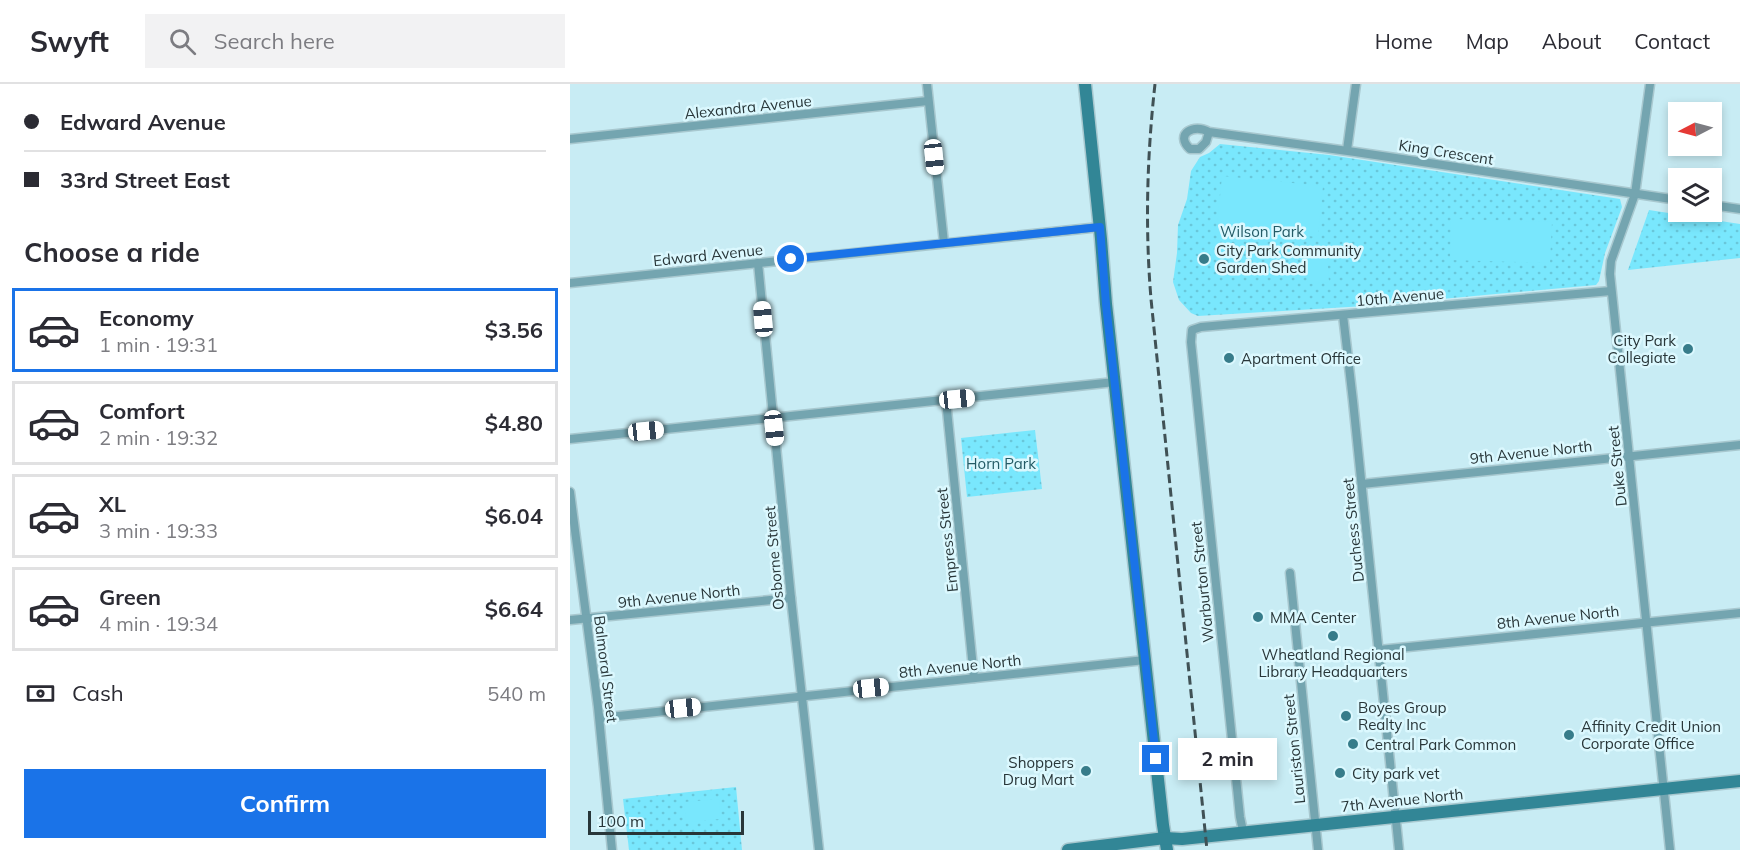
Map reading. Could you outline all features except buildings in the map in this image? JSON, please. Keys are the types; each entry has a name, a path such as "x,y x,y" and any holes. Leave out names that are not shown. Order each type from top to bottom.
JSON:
{"street":[{"path":"927,84 944,243"},
{"path":"1085,84 1106,304 1166,844"},
{"path":"1347,150 1356,84"},
{"name":"Duke Street","path":"1650,84 1635,194 1611,261 1610,274 1670,850"},
{"name":"Alexandra Avenue","path":"570,139 928,101"},
{"name":"King Crescent","path":"1209,132 1347,150 1668,199"},
{"path":"1722,206 1740,209"},
{"name":"Edward Avenue","path":"570,283 1100,227"},
{"name":"Osborne Street","path":"758,263 791,598 819,850"},
{"name":"10th Avenue","path":"1192,330 1201,327 1611,291"},
{"name":"Duchess Street","path":"1343,315 1399,850"},
{"name":"Warburton Street","path":"1192,330 1191,342 1243,831"},
{"path":"570,439 1115,382"},
{"name":"Empress Street","path":"946,400 974,678"},
{"name":"9th Avenue North","path":"1362,484 1740,445"},
{"name":"Balmoral Street","path":"570,492 600,718 612,850"},
{"name":"Lauriston Street","path":"1290,573 1318,850"},
{"name":"9th Avenue North","path":"570,620 791,598"},
{"name":"8th Avenue North","path":"1379,650 1740,612"},
{"name":"8th Avenue North","path":"600,718 1145,660"},
{"name":"7th Avenue North","path":"1068,850 1166,844 1182,839 1243,831 1740,781"}],"green space":[{"name":"Wilson Park","path":"1220,144 1329,155 1620,199 1622,207 1596,285 1365,306 1198,316 1191,313 1179,300 1173,282 1178,225 1187,199 1191,171 1200,157"},
{"path":"1222,176 1323,186 1318,237 1217,227"},
{"path":"1649,210 1668,213 1668,222 1722,221 1740,224 1740,258 1628,270"},
{"path":"1451,219 1552,222 1550,263 1450,260"},
{"path":"1327,255 1329,282 1308,284 1305,257"},
{"name":"Horn Park","path":"1035,430 1042,489 967,497 961,438"},
{"path":"736,787 742,850 629,850 623,799"},
{"path":"719,799 720,819 686,822 684,802"}],"railway":[{"path":"1155,84 1148,192 1149,272 1207,850"}],"place":[{"name":"City Park Community Garden Shed","path":"1204,259"},
{"name":"City Park Collegiate","path":"1688,349"},
{"name":"Apartment Office","path":"1229,358"},
{"name":"MMA Center","path":"1258,617"},
{"name":"Wheatland Regional Library Headquarters","path":"1333,636"},
{"name":"Boyes Group Realty Inc","path":"1346,716"},
{"name":"Affinity Credit Union Corporate Office","path":"1569,735"},
{"name":"Central Park Common","path":"1353,744"},
{"name":"Shoppers Drug Mart","path":"1086,771"},
{"name":"City park vet","path":"1340,773"}],"route":[{"path":"791,259 1100,227 1106,304 1156,759"}]}
